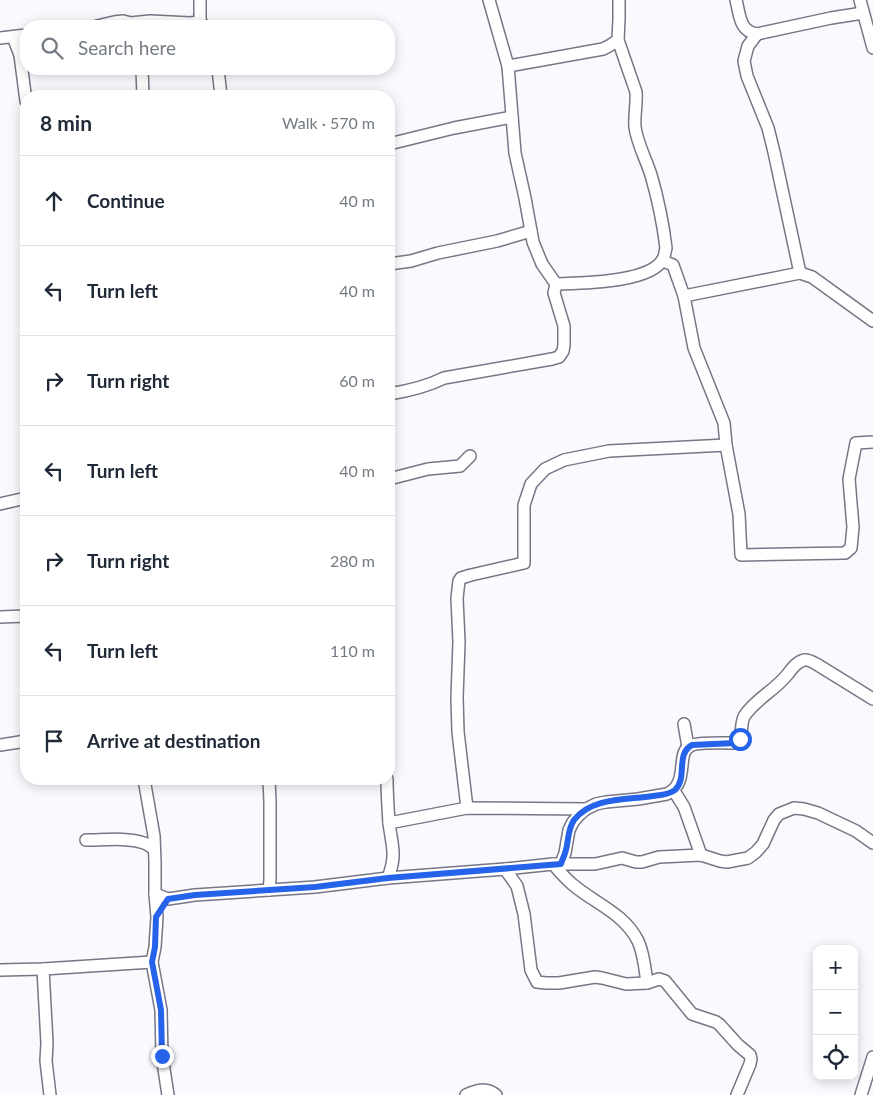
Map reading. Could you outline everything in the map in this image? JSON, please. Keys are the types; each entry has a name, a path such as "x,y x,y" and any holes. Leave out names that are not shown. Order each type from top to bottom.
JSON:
{"street":[{"path":"200,0 202,20"},
{"path":"395,393 411,390 444,378 559,357 563,351 564,326 554,292 556,284 542,264 533,242 515,153 508,66 489,0"},
{"path":"556,284 588,283 639,276 663,261 666,248 660,210 650,173 637,137 635,126 636,92 618,40 618,0"},
{"path":"736,0 742,24 750,33 757,34 831,18 863,5 873,48"},
{"path":"757,34 748,46 744,61 747,76 768,128 800,273"},
{"path":"0,38 20,36"},
{"path":"13,37 20,55"},
{"path":"508,66 603,49 618,40"},
{"path":"23,75 25,90"},
{"path":"142,75 143,90"},
{"path":"219,75 220,90"},
{"path":"395,143 454,128 512,117"},
{"path":"395,263 497,241 531,230"},
{"path":"663,261 673,265 684,296 694,348 724,423 726,445 739,514 742,555 846,553 851,548 854,527 849,480 856,443 873,442"},
{"path":"684,296 800,273 812,277 873,321"},
{"path":"467,808 458,732 457,698 459,642 457,598 461,578 524,563 524,505 531,484 544,469 564,460 609,451 726,445"},
{"path":"395,477 428,469 460,466 470,456"},
{"path":"0,504 20,499"},
{"path":"0,617 20,616"},
{"path":"688,747 692,745 735,743 739,741 744,715 784,679 799,662 805,660 818,665 873,700"},
{"path":"557,864 566,853 569,830 573,822 586,809 596,804 667,794 674,791 678,786 684,756 688,747 684,724"},
{"path":"0,745 20,742"},
{"path":"145,785 154,836 156,917 155,947 152,962 161,1010 162,1056 168,1095"},
{"path":"269,785 269,890"},
{"path":"387,785 389,824 394,854 388,878"},
{"path":"674,791 684,807 700,855"},
{"path":"389,824 467,808 586,809"},
{"path":"155,894 168,899 195,895 315,887 388,878 557,864 594,864 622,858 642,862 659,857 700,855 720,862 727,862 748,858 756,852 763,844 774,820 779,814 794,808 818,813 856,831 873,843"},
{"path":"143,843 154,836"},
{"path":"86,840 118,839 143,843 154,849"},
{"path":"557,864 573,884 611,911 630,930 638,941 644,958 647,983"},
{"path":"505,869 516,886 524,914 531,970 537,982 558,984 595,977 626,984 647,983 659,979 665,981 692,1014 716,1022 750,1056 750,1064 737,1095"},
{"path":"156,917 168,899"},
{"path":"0,970 152,962"},
{"path":"43,969 47,1043 46,1061 50,1095"},
{"path":"861,1095 873,1057"},
{"path":"466,1095 476,1090 487,1090 496,1095"}],"route":[{"path":"162,1056 161,1010 152,962 155,947 156,917 168,899 195,895 315,887 388,878 561,864 566,853 569,830 578,815 586,809 596,804 638,799 674,791 678,786 684,756 688,747 692,745 735,743 740,739"}]}
